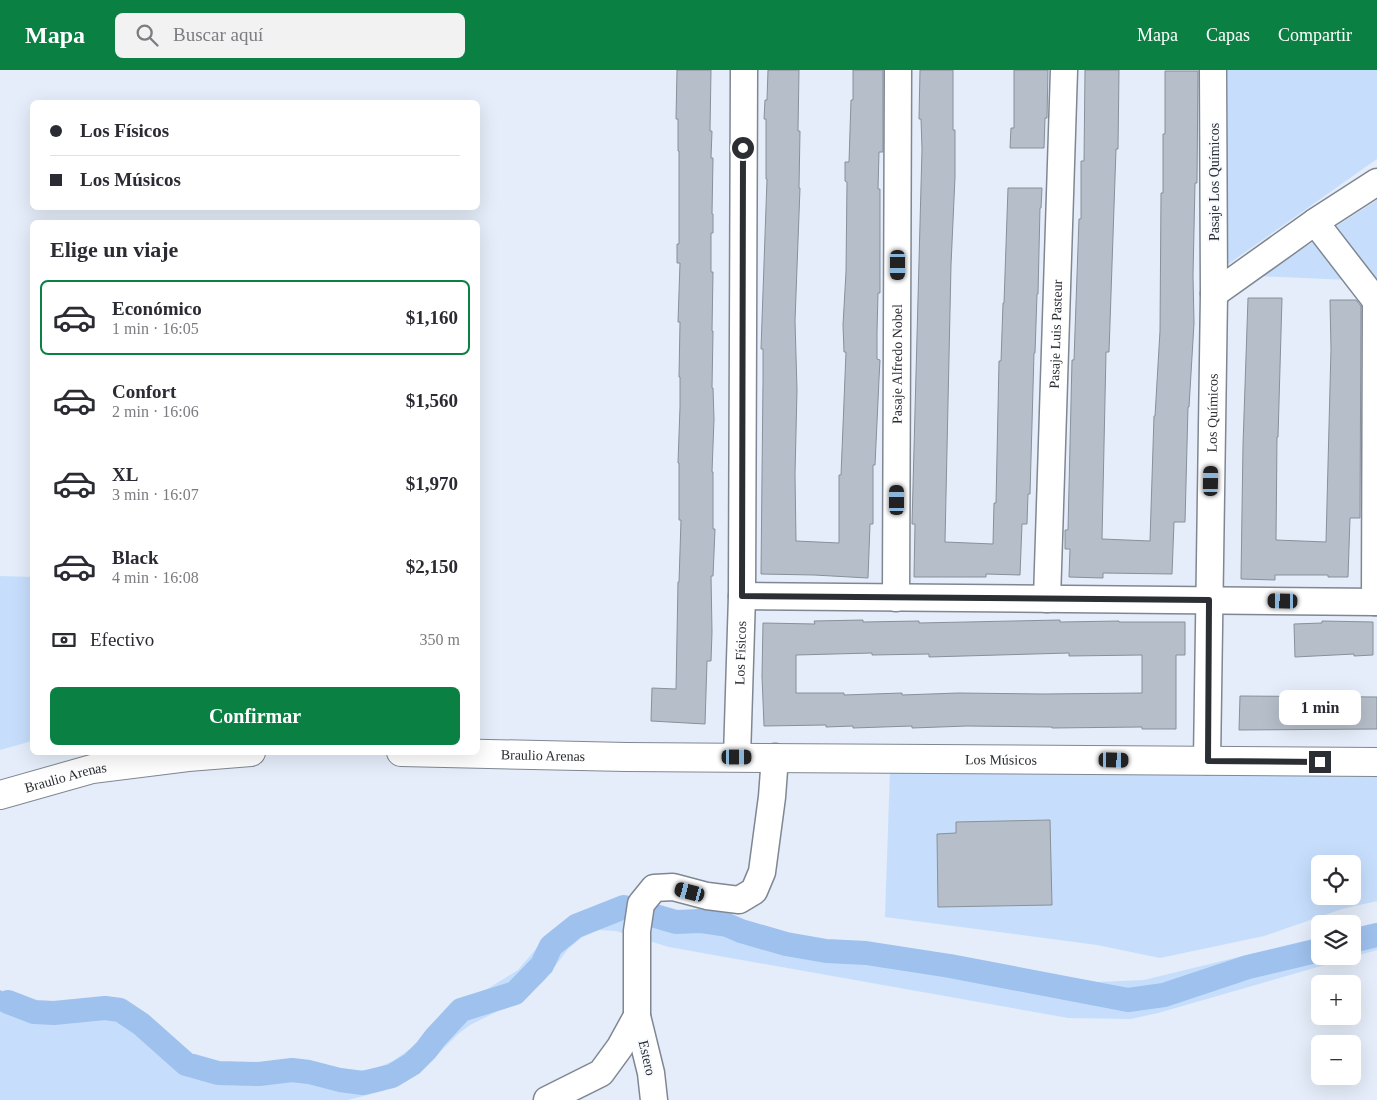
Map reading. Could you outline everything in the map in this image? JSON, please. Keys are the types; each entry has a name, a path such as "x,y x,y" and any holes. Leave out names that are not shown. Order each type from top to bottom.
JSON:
{"street":[{"name":"Los Físicos","path":"737,757 742,596 744,70"},
{"name":"Pasaje Alfredo Nobel","path":"896,598 898,70"},
{"name":"Pasaje Luis Pasteur","path":"1048,599 1064,70"},
{"name":"Pasaje Los Químicos","path":"1213,70 1214,294"},
{"path":"1214,294 1315,222 1377,182"},
{"path":"742,596 1376,602 1376,302 1315,222"},
{"name":"Los Químicos","path":"1208,761 1214,294"},
{"name":"Braulio Arenas","path":"480,754 626,757"},
{"name":"Braulio Arenas","path":"0,795 92,770 213,755"},
{"name":"Los Músicos","path":"626,757 1377,762"},
{"path":"547,1100 601,1074 620,1047 637,1016 637,932 641,904 654,888 673,887 707,896 739,900 754,891 762,872 776,757"},
{"name":"Estero","path":"637,1016 651,1073 654,1100"}],"shaded area":[{"path":"1228,70 1377,70 1377,159 1227,265"},
{"path":"1377,200 1377,285 1335,227"},
{"path":"1317,240 1349,280 1256,276"},
{"path":"0,576 30,577 30,742 0,750"},
{"path":"1377,767 1377,901 1361,905 1361,855 1311,855 1311,905 1360,905 1325,915 1311,915 1311,920 1264,936 1160,958 1097,945 885,917 890,769"},
{"path":"618,902 697,922 1097,982 1144,980 1311,939 1311,965 1325,965 1131,1019 1068,1018 669,947 616,931 598,930 581,938 568,949 543,982 518,1001 470,1025 434,1058 383,1091 348,1100 0,1100 0,997 31,1011 54,1009 88,1011 118,1020 170,1059 228,1072 341,1074 370,1071 393,1061 417,1044 453,1006 479,994 518,970 552,930 593,907"},
{"path":"1377,923 1377,950 1361,955 1361,927"}],"building":[{"path":"677,70 711,70 710,131 712,131 711,158 713,158 713,233 711,233 711,272 713,272 712,388 714,419 712,472 713,529 715,529 713,576 711,576 711,661 707,661 705,724 651,721 652,688 676,689 681,520 679,520 678,463 680,263 677,263 677,244 679,244 679,151 678,119 676,119"},
{"path":"768,70 799,70 798,131 800,131 800,188 795,321 797,390 796,541 839,543 839,475 841,475 846,352 844,352 843,325 846,272 847,182 845,181 845,162 849,162 853,70 883,70 883,152 879,152 878,189 880,189 880,293 878,293 877,359 880,360 875,465 873,465 873,524 870,524 868,578 761,574 763,349 761,349 767,179 766,119 764,119"},
{"path":"920,70 953,70 955,177 951,265 945,542 993,544 994,503 996,503 999,361 1001,361 1008,188 1042,188 1034,353 1030,494 1028,494 1027,524 1022,524 1020,575 986,574 986,577 914,577 915,524 912,524 922,149 921,119 919,119"},
{"path":"1014,70 1048,70 1044,148 1010,148 1011,128 1014,128"},
{"path":"1085,70 1119,70 1118,149 1116,149 1109,352 1106,352 1102,539 1150,541 1154,416 1160,331 1161,193 1163,193 1163,134 1165,134 1165,71 1198,71 1197,183 1195,183 1193,276 1194,323 1188,407 1185,522 1174,522 1172,574 1103,573 1103,578 1069,577 1070,549 1065,549 1065,530 1068,530 1072,360 1074,360 1079,219 1081,219 1081,161 1084,161"},
{"path":"1248,298 1282,298 1277,437 1276,540 1326,542 1331,349 1330,300 1356,300 1361,306 1360,518 1350,518 1348,577 1275,575 1275,580 1241,579"},
{"path":"1060,620 1060,622 1185,622 1185,655 1176,655 1176,729 1142,729 1142,727 1052,728 967,726 912,728 912,726 853,728 853,726 826,727 826,725 764,726 762,676 763,623 815,624 814,621 919,621 919,623","holes":["872,653 872,655 929,654 929,657 1069,653 1069,656 1142,655 1142,693 958,693 902,695 902,693 844,695 844,693 796,693 796,655"]},
{"path":"1322,621 1373,622 1373,655 1295,657 1294,624 1322,623"},
{"path":"1240,696 1377,697 1377,729 1239,730"},
{"path":"1050,820 1052,905 938,907 937,834 956,833 956,822"}],"waterway":[{"path":"8,1002 34,1012 54,1013 105,1008 120,1010 141,1024 186,1064 218,1073 259,1074 292,1070 363,1083 392,1076 412,1064 461,1010 515,993 542,965 551,946 576,926 624,907 676,922 700,921 727,925 786,944 826,951 866,953 950,966 1128,1000 1164,995 1248,967 1311,952"},
{"path":"1361,939 1377,935"},
{"path":"0,994 8,1002"}],"route":[{"path":"743,148 742,596 1209,600 1208,761 1320,762"}]}
